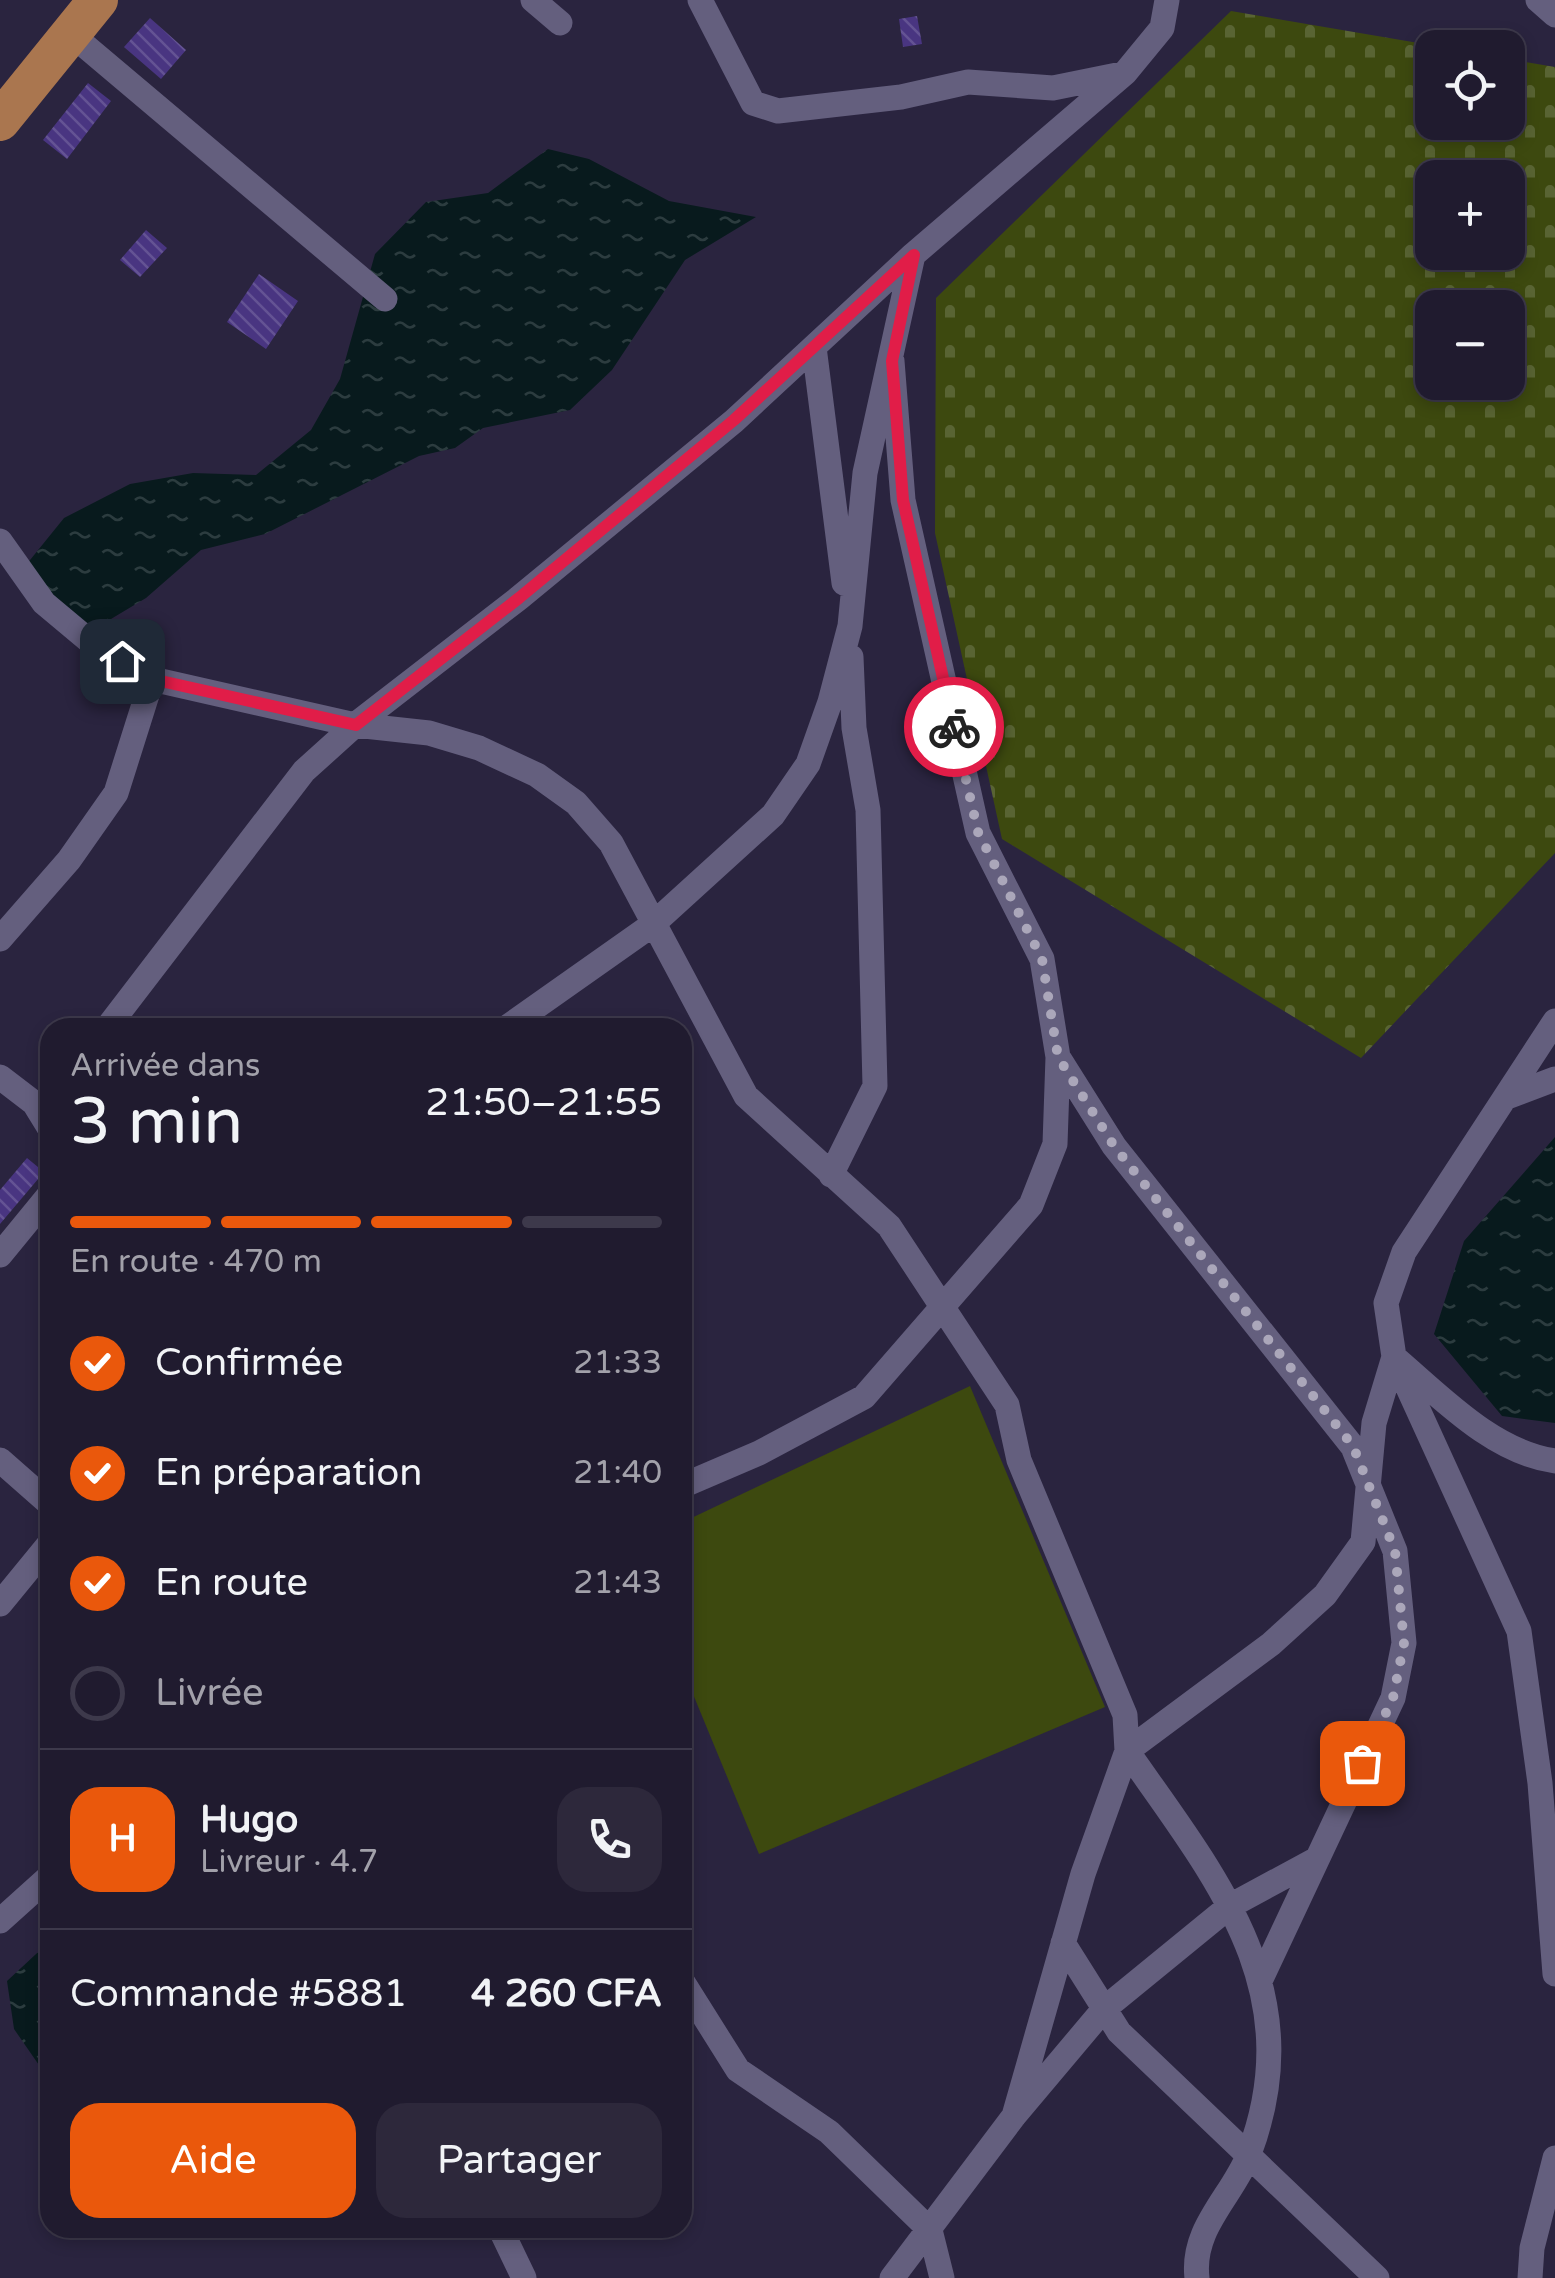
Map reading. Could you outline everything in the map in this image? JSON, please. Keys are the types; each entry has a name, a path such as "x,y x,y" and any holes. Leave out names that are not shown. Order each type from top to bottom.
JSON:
{"main road":[{"path":"0,121 98,0"}],"street":[{"path":"533,0 560,22"},
{"path":"700,0 753,103 778,111 901,96 968,82 1052,88 1125,74"},
{"path":"1162,28 1167,0"},
{"path":"116,1018 304,771 734,420 914,255 1125,74 1189,0"},
{"path":"1538,0 1555,15"},
{"path":"71,34 385,299"},
{"path":"520,1018 652,924 773,815 808,764 850,626 865,473 914,255"},
{"path":"814,347 850,626 854,728 868,810 875,1086 831,1176"},
{"path":"692,1482 759,1453 864,1397 1032,1204 1054,1144 1058,1057 1042,959 978,832 903,500 892,361"},
{"path":"0,541 44,603 93,644 152,679 356,725 428,733 479,748 537,774 576,804 611,843 746,1096 890,1226 939,1308 1007,1405 1019,1460 1125,1715 1127,1751 1064,1944 1014,2116"},
{"path":"0,939 69,860 116,793 152,679"},
{"path":"1555,1020 1404,1252 1386,1303 1394,1356 1519,1631 1540,1783 1555,1974"},
{"path":"1058,1057 1114,1146 1353,1446 1395,1551 1404,1643 1393,1698 1260,1981"},
{"path":"0,1077 40,1094"},
{"path":"1507,1097 1555,1080"},
{"path":"0,1255 40,1206"},
{"path":"1127,1751 1271,1644 1325,1595 1363,1542 1374,1424 1394,1356"},
{"path":"1394,1356 1472,1424 1541,1459 1555,1461"},
{"path":"0,1460 40,1495"},
{"path":"0,1604 40,1555"},
{"path":"1127,1751 1247,1937 1270,2012 1265,2083 1248,2155 1213,2213 1195,2258 1198,2278"},
{"path":"892,2278 1014,2116 1104,2008 1230,1906 1317,1859"},
{"path":"0,1921 40,1885"},
{"path":"1064,1944 1119,2032 1377,2278"},
{"path":"692,1997 738,2070 830,2132 930,2230 942,2278"},
{"path":"1530,2278 1532,2248 1555,2158"},
{"path":"505,2238 524,2278"}],"green space":[{"path":"1231,11 1415,42 1415,140 1525,140 1525,62 1555,67 1555,853 1361,1058 1002,839 935,533 936,298"},
{"path":"970,1386 1105,1707 759,1854 692,1692 692,1518"}],"water":[{"path":"548,149 589,159 669,201 756,217 685,260 612,370 570,410 483,428 455,448 419,456 265,534 201,550 146,598 91,631 46,592 26,565 64,518 130,484 193,473 256,475 311,430 340,379 375,254 426,202 488,193"},
{"path":"1555,1137 1555,1423 1502,1416 1434,1334 1464,1241"},
{"path":"40,1950 40,2067 14,2029 7,1981"}],"building":[{"path":"917,16 922,44 903,47 899,19"},
{"path":"150,18 186,50 161,79 124,47"},
{"path":"88,83 111,101 67,159 43,140"},
{"path":"146,230 167,248 140,277 120,260"},
{"path":"259,274 298,301 266,349 227,322"},
{"path":"27,1158 40,1169 40,1177 0,1224 0,1190"}],"way so far":[{"path":"954,727 978,832 1042,959 1058,1057 1114,1146 1212,1272 1294,1367 1353,1446 1395,1551 1404,1643 1393,1698 1362,1763"}],"route":[{"path":"122,661 152,679 356,725 519,598 734,420 914,255 892,361 903,500 954,727"}]}
